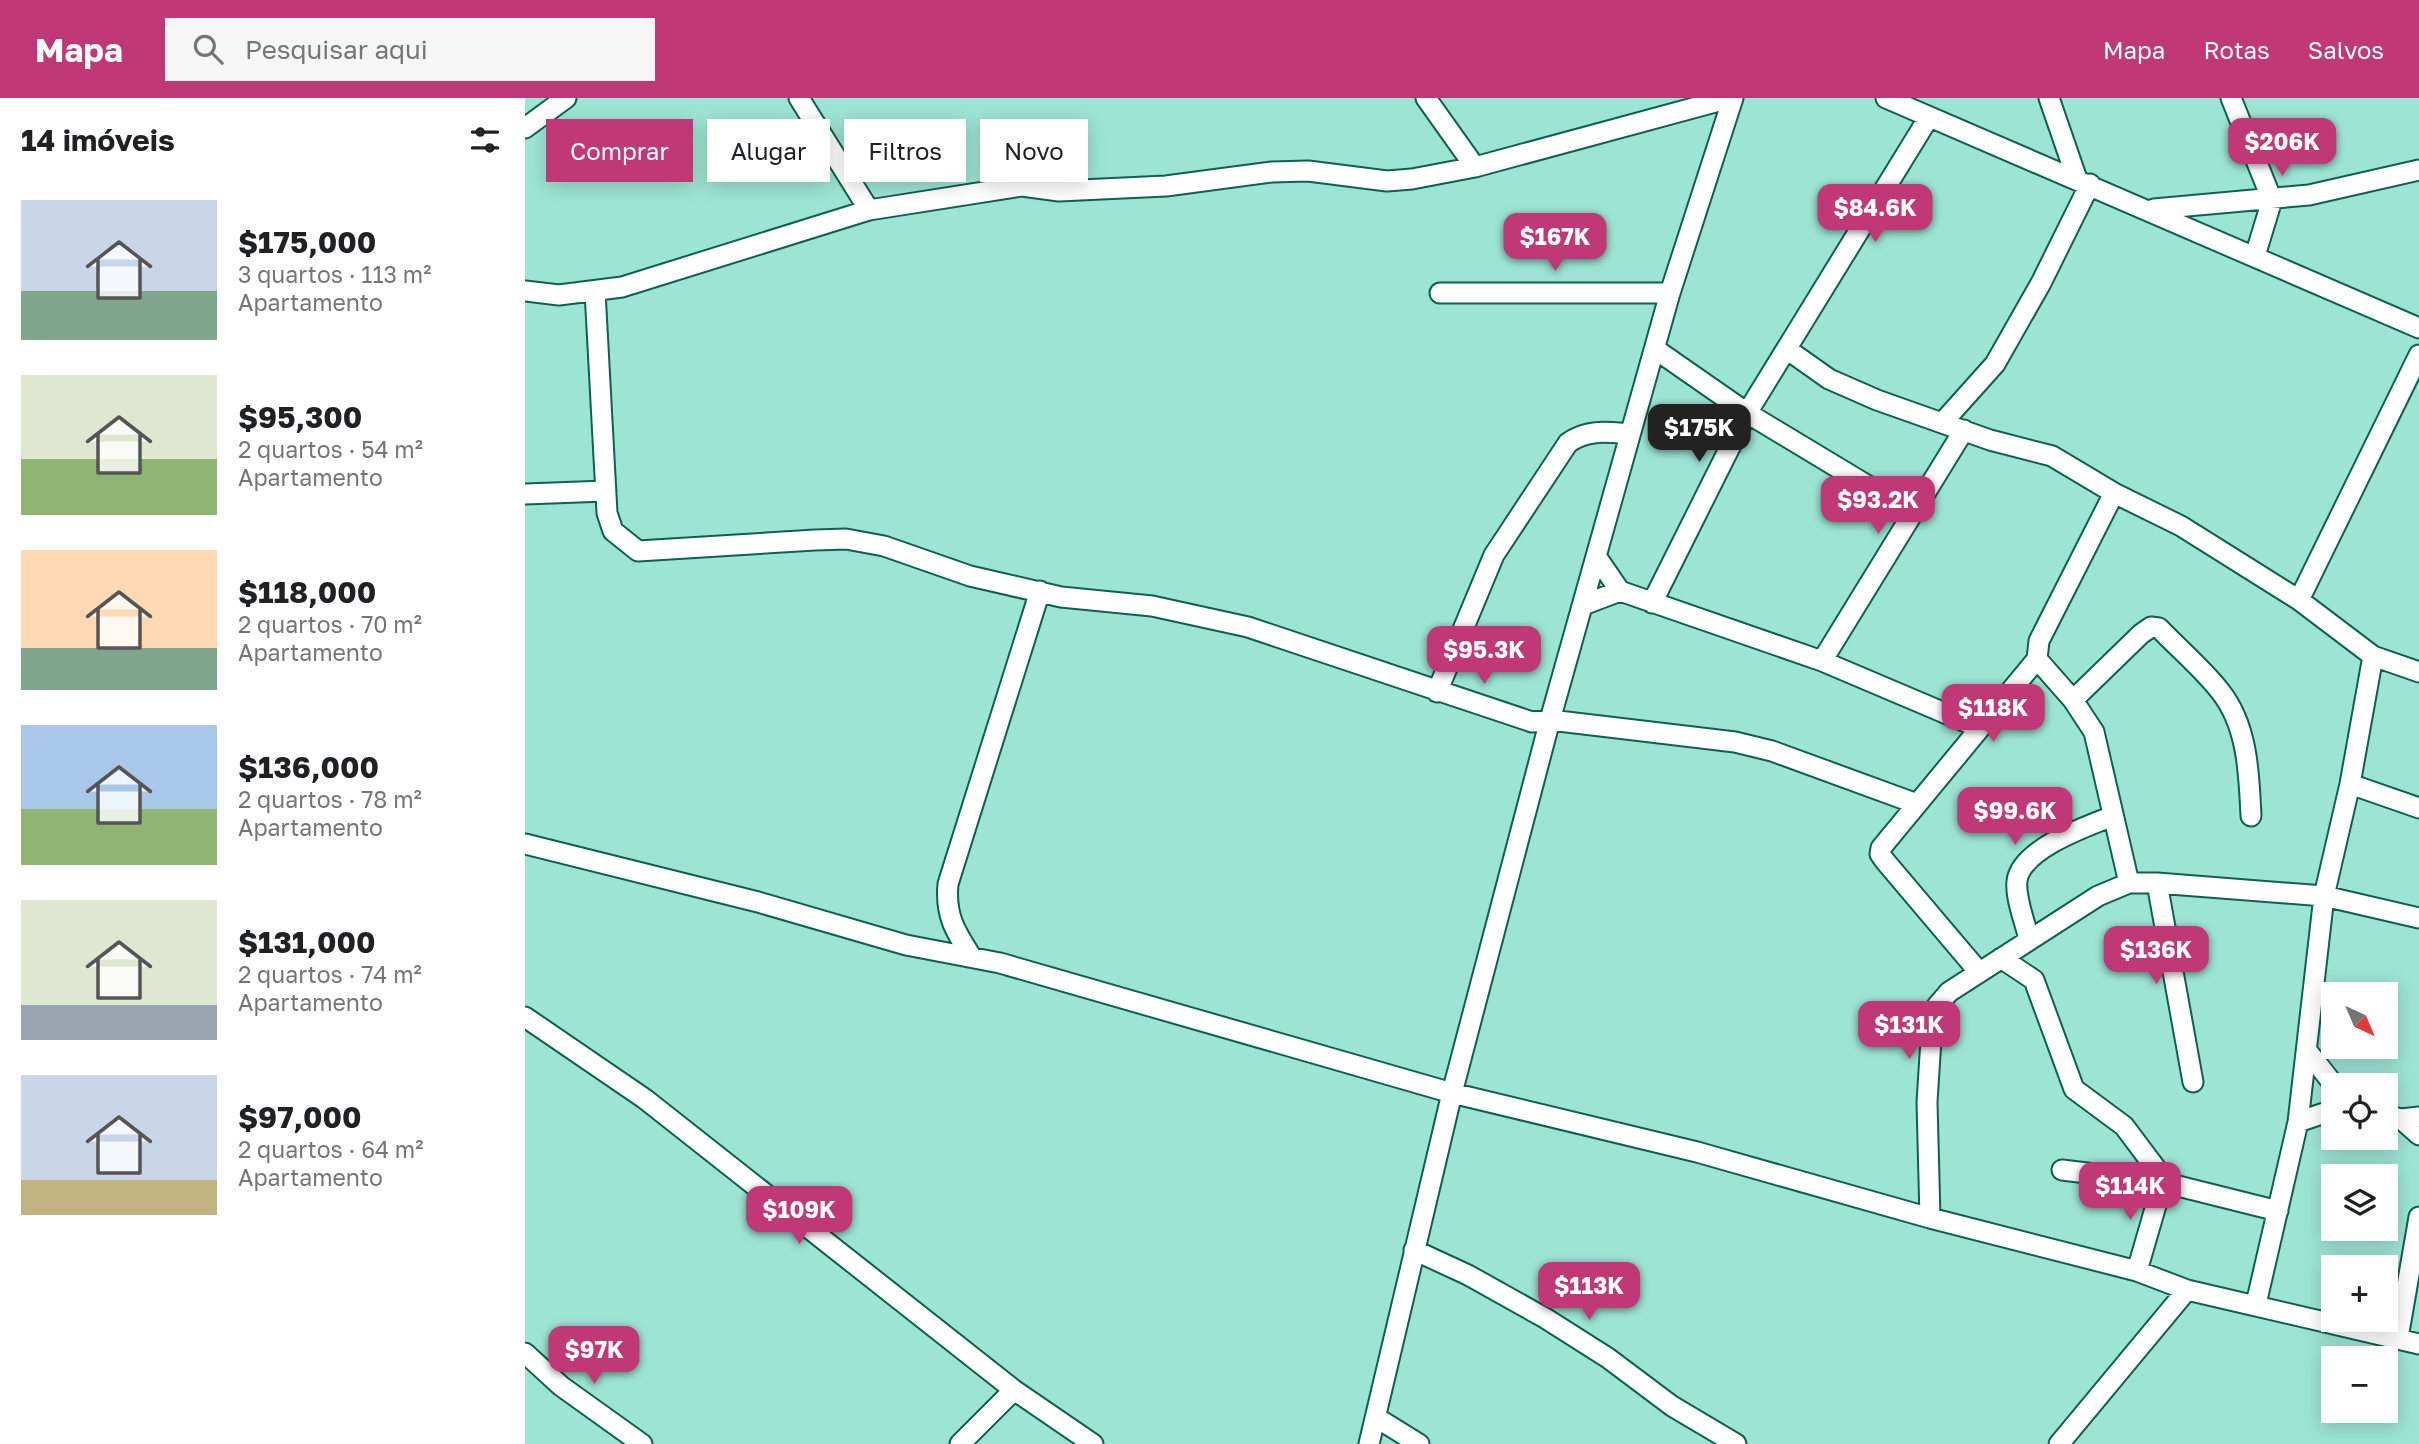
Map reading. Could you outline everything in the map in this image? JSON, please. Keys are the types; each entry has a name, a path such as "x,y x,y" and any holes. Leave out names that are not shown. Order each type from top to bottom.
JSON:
{"street":[{"path":"525,128 566,98"},
{"path":"799,98 869,210"},
{"path":"1426,98 1475,167"},
{"path":"525,291 559,295 595,290 665,275 869,210 1022,186 1059,191 1166,186 1272,172 1308,171 1387,181 1475,167 1732,98"},
{"path":"1369,1444 1453,1093 1550,720 1671,293 1732,98"},
{"path":"1886,98 2150,209 2419,328"},
{"path":"1943,422 1995,364 2041,283 2084,182 2049,98"},
{"path":"2231,98 2272,200 2255,256"},
{"path":"1652,603 1747,414 1929,117"},
{"path":"2150,209 2272,200 2388,180 2419,170"},
{"path":"595,290 607,513 613,531 638,551 754,542 846,539 909,553 970,576 1061,597 1152,606 1248,627 1532,722 1550,720 1735,742 1772,751 1917,804"},
{"path":"1440,293 1671,293"},
{"path":"1655,349 1747,414 1913,513"},
{"path":"1788,351 1829,379 1990,440 2052,456 2114,493 2181,526 2299,600 2373,656 2419,672"},
{"path":"2299,600 2419,355"},
{"path":"1822,661 1890,556 1913,513 1965,430"},
{"path":"1437,692 1494,555 1568,443 1579,435 1598,432 1630,434"},
{"path":"525,494 606,491"},
{"path":"1979,972 1880,854 1881,848 2037,659 2039,641 2114,493"},
{"path":"1596,556 1620,591 1822,661 1980,728"},
{"path":"971,956 949,920 946,905 948,884 1040,591"},
{"path":"1583,605 1620,591"},
{"path":"2073,700 2141,634 2151,627 2159,628 2221,692 2235,718 2248,767 2251,816"},
{"path":"2256,1304 2298,1122 2324,896 2350,784 2373,656"},
{"path":"2037,659 2073,700 2094,732 2129,883"},
{"path":"2350,784 2419,808"},
{"path":"2029,939 2017,882 2020,870 2064,835 2113,816"},
{"path":"525,844 758,902 906,945 971,956 1453,1093 1697,1152 1930,1218 2137,1271 2187,1290 2419,1344"},
{"path":"1930,1218 1927,1102 1932,1024 1937,1006 1949,992 2098,896 2129,883 2157,883 2324,896 2419,918"},
{"path":"2157,883 2193,1082"},
{"path":"2001,958 2034,980 2074,1089 2124,1126 2150,1158 2162,1182 2137,1271"},
{"path":"525,1017 645,1099 1014,1390 1093,1444"},
{"path":"2308,1052 2325,1073"},
{"path":"2298,1122 2321,1114"},
{"path":"2402,1117 2419,1135"},
{"path":"2062,1170 2162,1182 2278,1211"},
{"path":"2398,1338 2419,1217"},
{"path":"1415,1250 1468,1275 1545,1318 1608,1358 1672,1406 1736,1444"},
{"path":"2059,1444 2187,1290"},
{"path":"525,1353 561,1386 642,1444"},
{"path":"960,1444 1014,1390"},
{"path":"1377,1418 1419,1444"}]}
